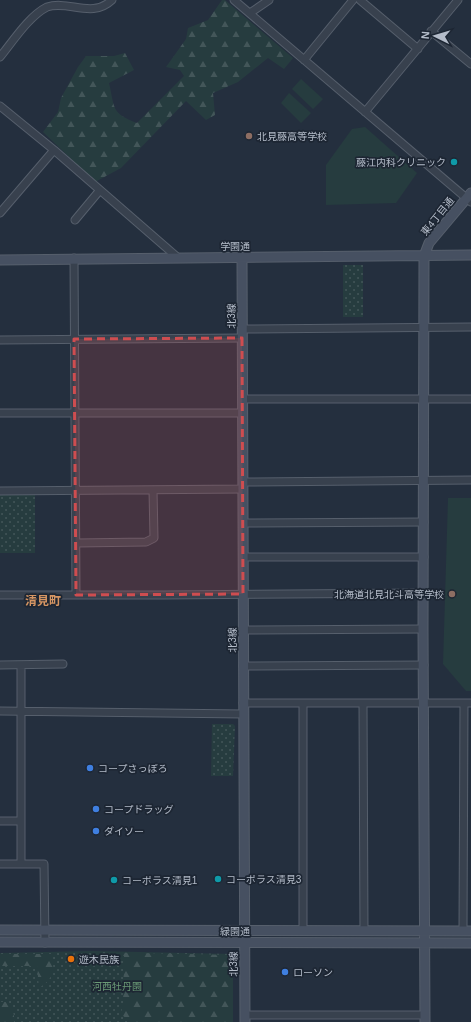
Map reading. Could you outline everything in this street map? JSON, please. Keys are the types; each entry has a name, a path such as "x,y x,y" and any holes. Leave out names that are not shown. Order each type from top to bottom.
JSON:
{"street":[{"path":"0,57 34,16 47,7 57,3 98,8 108,4 112,0"},
{"path":"234,0 365,112 470,198"},
{"path":"250,13 269,0"},
{"path":"304,60 353,0"},
{"path":"360,0 418,48"},
{"path":"365,112 458,0"},
{"path":"431,31 471,64"},
{"path":"0,106 54,150 177,257"},
{"path":"0,213 54,150"},
{"path":"74,220 100,190"},
{"name":"東4丁目通","path":"424,256 429,244 470,198"},
{"name":"学園通","path":"0,260 74,258 242,258 471,255"},
{"path":"244,1018 425,1018 423,629 424,256"},
{"path":"74,258 77,543 76,595"},
{"name":"北3線","path":"242,258 244,1018"},
{"path":"0,340 74,339 424,327 471,327"},
{"path":"243,400 471,399"},
{"path":"0,413 242,413"},
{"path":"0,491 153,490 424,480 471,480"},
{"path":"77,543 146,542 154,538 153,490"},
{"path":"243,522 424,522"},
{"path":"243,558 424,557"},
{"path":"0,595 424,593"},
{"path":"243,630 423,629"},
{"path":"0,665 63,664"},
{"path":"20,864 21,665"},
{"path":"243,666 424,665"},
{"path":"243,703 468,703 467,931"},
{"path":"303,703 303,930"},
{"path":"363,704 364,931"},
{"path":"0,711 243,714"},
{"path":"0,821 20,821"},
{"path":"0,864 44,864 45,943"},
{"name":"緑園通","path":"0,930 467,931"},
{"name":"緑園通","path":"0,942 471,943"}],"highlighted area":[{"path":"242,338 243,594 76,595 74,339"}],"green space":[{"path":"222,0 225,0 293,58 284,69 268,58 238,82 213,93 215,115 206,120 186,101 121,168 95,182 43,132 58,112 61,98 78,67 86,56 114,56 125,53 134,70 109,83 114,104 118,113 137,123 184,76 180,70 166,67 186,39 188,28 208,20"},
{"path":"301,79 323,99 313,109 292,89"},
{"path":"289,93 311,113 301,123 281,103"},
{"path":"365,127 417,173 396,203 326,205 326,165 352,129"},
{"path":"343,265 363,265 363,317 343,317"},
{"path":"0,491 35,491 35,553 0,553"},
{"path":"448,498 471,498 471,691 466,691 443,664"},
{"path":"212,724 233,724 235,726 233,776 211,776"},
{"name":"河西牡丹園","path":"92,951 233,954 233,1022 0,1022 0,953"},
{"path":"95,952 232,955 232,1022 130,1022 121,1014 123,1003 124,956 95,956"},
{"path":"0,954 53,954 52,974 48,981 39,988 37,966 0,966"},
{"path":"0,1002 8,1002 14,1015 14,1022 0,1022"}],"place":[{"name":"北見藤高等学校","path":"249,136"},
{"name":"藤江内科クリニック","path":"454,162"},
{"name":"北海道北見北斗高等学校","path":"452,594"},
{"name":"コープさっぽろ","path":"90,768"},
{"name":"コープドラッグ","path":"96,809"},
{"name":"ダイソー","path":"96,831"},
{"name":"コーポラス清見3","path":"218,879"},
{"name":"コーポラス清見1","path":"114,880"},
{"name":"遊木民族","path":"71,959"},
{"name":"ローソン","path":"285,972"}],"district":[{"name":"清見町","path":"43,601"}]}
